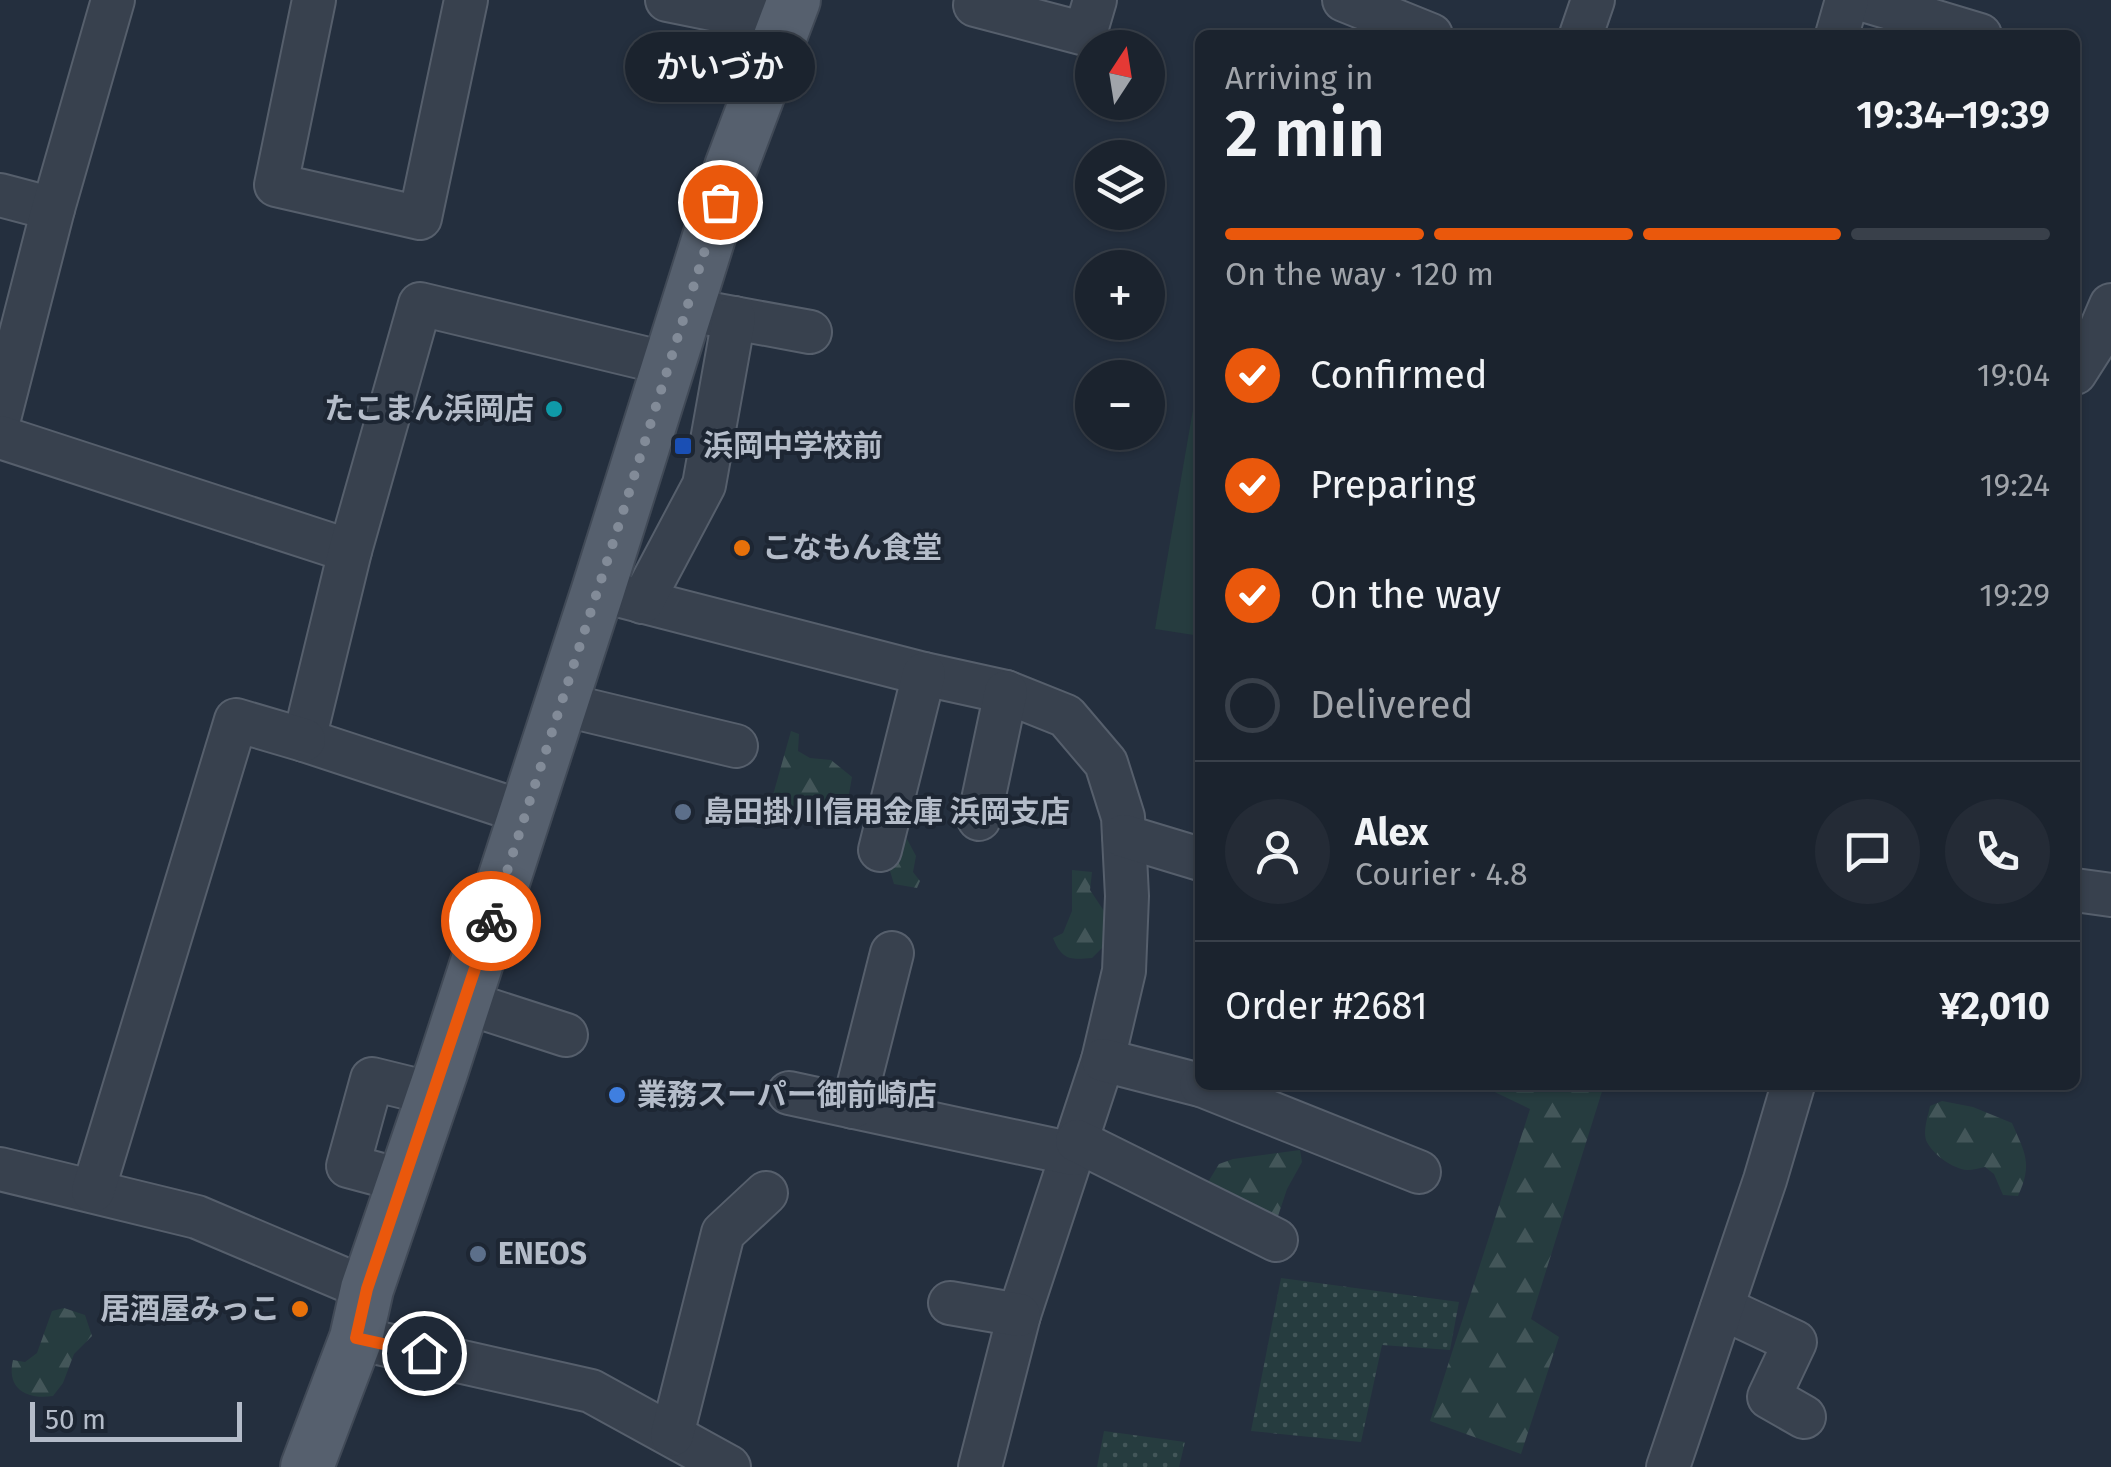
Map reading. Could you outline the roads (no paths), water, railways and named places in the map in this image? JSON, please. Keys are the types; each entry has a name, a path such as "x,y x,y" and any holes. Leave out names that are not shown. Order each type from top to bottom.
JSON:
{"main road":[{"path":"307,1467 362,1314 561,704 620,596 669,364 710,314 731,167 790,12"}],"street":[{"path":"0,414 113,0"},
{"path":"314,0 276,186 420,218 466,0"},
{"path":"667,0 790,12"},
{"path":"975,5 1085,34 1095,0"},
{"path":"1344,0 1419,30"},
{"path":"1583,30 1593,0"},
{"path":"1838,30 1847,0"},
{"path":"1863,0 1963,30"},
{"path":"0,195 53,209"},
{"path":"304,740 350,551 420,304 669,364"},
{"path":"810,332 710,314 704,485 620,596 1006,692 1066,716 1106,764 1123,817 1127,896 1124,971 1102,1060 1019,1316 980,1467"},
{"path":"0,437 350,551"},
{"path":"880,850 924,674"},
{"path":"979,819 1006,692"},
{"path":"561,704 736,746"},
{"path":"94,1191 236,720 526,812"},
{"path":"1124,836 1195,857"},
{"path":"2080,891 2111,896"},
{"path":"853,1106 892,953"},
{"path":"464,1002 566,1036"},
{"path":"1102,1060 1195,1084"},
{"path":"1213,1090 1419,1172"},
{"path":"1668,1467 1792,1090"},
{"path":"789,1093 1074,1148 1276,1240"},
{"path":"0,1169 197,1217 362,1314 592,1391 678,1448 729,1467"},
{"path":"678,1448 722,1233 766,1193"},
{"path":"950,1303 1019,1316"},
{"path":"1722,1308 1795,1342 1769,1397 1804,1417"}],"place":[{"name":"かいづか","path":"720,202"},
{"name":"たこまん浜岡店","path":"554,409"},
{"name":"浜岡中学校前","path":"683,446"},
{"name":"こなもん食堂","path":"742,548"},
{"name":"島田掛川信用金庫 浜岡支店","path":"683,812"},
{"name":"業務スーパー御前崎店","path":"617,1095"},
{"name":"ENEOS","path":"478,1254"},
{"name":"居酒屋みっこ","path":"300,1309"}]}
